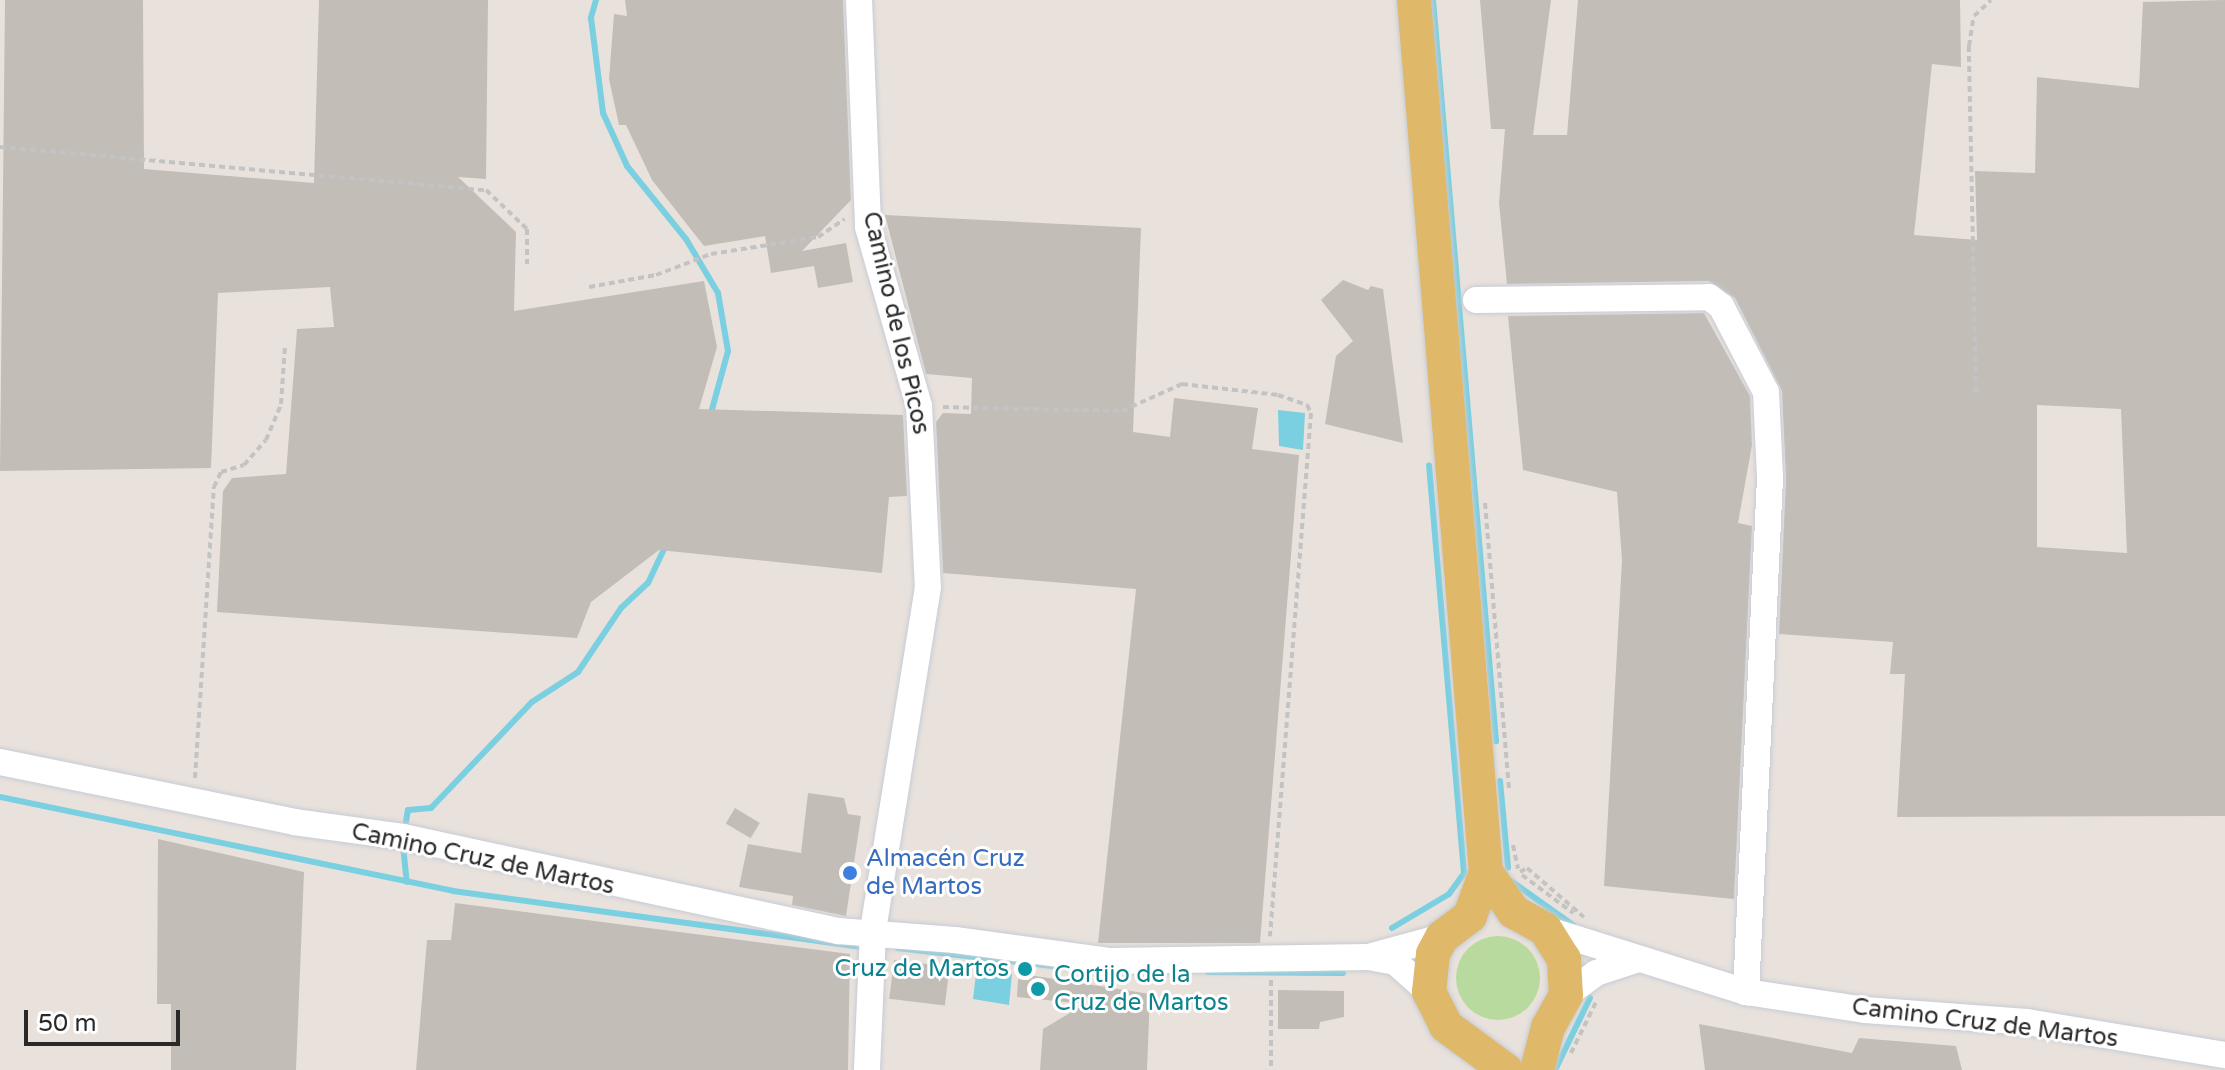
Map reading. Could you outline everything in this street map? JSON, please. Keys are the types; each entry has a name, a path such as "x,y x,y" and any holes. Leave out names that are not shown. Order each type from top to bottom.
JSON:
{"main road":[{"path":"1414,0 1486,872 1470,916 1442,937 1428,973 1429,992 1446,1026 1478,1046 1506,1070"},
{"path":"1478,1046 1503,1049 1528,1042 1548,1027 1566,995 1564,959 1545,929 1514,912 1486,872"},
{"path":"1548,1027 1553,1064"}],"street":[{"name":"Camino de los Picos","path":"859,0 868,227 919,406 928,587 872,943 867,1070"},
{"path":"1476,300 1709,297 1721,306 1766,392 1770,478 1746,992 1635,960 1597,956 1545,929"},
{"name":"Camino Cruz de Martos","path":"0,762 294,822 403,837 838,931 872,943"},
{"path":"1470,916 1514,912"},
{"path":"872,943 1270,973 1368,957 1442,937"},
{"path":"1566,995 1597,956"},
{"path":"1368,957 1395,962 1429,992"},
{"name":"Camino Cruz de Martos","path":"1746,992 1865,1010 2027,1022 2225,1055"}],"path":[{"path":"1976,392 1969,46 1974,16 1991,0"},
{"path":"0,147 486,190 527,229 527,264"},
{"path":"589,287 656,275 711,254 818,237 867,199"},
{"path":"193,800 214,487 221,472 244,465 266,440 281,404 285,345"},
{"path":"919,406 1122,411 1182,384 1278,395 1307,405 1311,413 1270,973 1271,1070"},
{"path":"1485,500 1509,797"},
{"path":"1513,843 1520,872 1578,916 1597,956"},
{"path":"1486,872 1520,872 1527,868 1579,911 1597,956 1596,1006 1553,1064"}],"green space":[{"path":"1490,936 1506,936 1522,943 1533,954 1540,978 1537,994 1528,1008 1506,1020 1490,1020 1474,1013 1463,1002 1456,986 1456,970 1463,954 1474,943"}],"water":[{"path":"1278,410 1305,413 1303,450 1279,446"},
{"path":"977,966 1012,974 1009,1005 973,999"}],"building":[{"path":"5,0 143,0 144,169 314,183 319,0 488,0 486,179 458,177 516,232 514,311 704,281 717,347 699,409 903,415 907,496 889,497 882,573 659,550 591,602 577,638 217,612 223,491 232,478 286,474 297,329 334,327 330,287 218,293 211,468 0,471"},
{"path":"625,0 843,0 851,200 802,251 846,243 853,282 818,288 814,266 771,273 765,236 704,246 652,180 626,125 619,125 609,79 614,14 627,16"},
{"path":"1480,0 1551,0 1533,135 1567,135 1578,0 1960,0 1961,67 1932,64 1914,235 1977,240 1975,171 2035,173 2037,77 2139,88 2143,2 2225,0 2225,816 1897,817 1905,674 1890,674 1893,642 1779,634 1786,479 1782,391 1735,298 1709,281 1507,284 1499,203 1505,129 1491,129","holes":["2037,405 2121,409 2127,553 2037,547"]},
{"path":"885,215 1141,228 1133,432 1170,437 1174,398 1258,408 1252,449 1299,455 1260,943 1098,943 1136,589 943,573 936,422 943,413 971,414 972,378 926,374"},
{"path":"1343,280 1368,290 1371,286 1383,289 1403,443 1325,424 1336,356 1353,341 1321,300"},
{"path":"1704,313 1750,396 1752,445 1738,523 1752,526 1734,899 1604,886 1622,560 1617,492 1523,470 1508,316"},
{"path":"808,793 844,798 848,814 861,816 846,916 792,905 793,896 739,887 748,844 801,853"},
{"path":"735,808 760,823 751,838 726,823"},
{"path":"158,839 304,872 296,1070 171,1070 171,1004 157,1004"},
{"path":"455,903 850,954 848,1070 416,1070 427,940 451,940"},
{"path":"894,960 950,967 945,1006 889,999"},
{"path":"1029,975 1150,994 1147,1070 1040,1070 1043,1029 1085,1004 1017,997 1018,979 1029,980"},
{"path":"1278,990 1344,991 1344,1017 1320,1022 1319,1029 1278,1029"},
{"path":"1699,1024 1852,1053 1859,1038 1956,1046 1962,1070 1705,1070"}],"waterway":[{"path":"596,0 591,18 603,113 627,166 686,239 718,293 728,351 710,417"},
{"path":"1433,0 1496,741"},
{"path":"1392,928 1449,894 1464,873 1429,466"},
{"path":"405,828 408,810 431,808 532,702 578,672 621,608 648,583 666,545"},
{"path":"1500,781 1508,868"},
{"path":"0,797 453,891 867,948"},
{"path":"403,846 407,882"},
{"path":"1511,881 1573,925"},
{"path":"898,948 1097,971"},
{"path":"1208,972 1343,973"},
{"path":"1555,1070 1590,998"}],"place":[{"name":"Almacén Cruz de Martos","path":"850,873"},
{"name":"Cruz de Martos","path":"1025,969"},
{"name":"Cortijo de la Cruz de Martos","path":"1038,989"}]}
